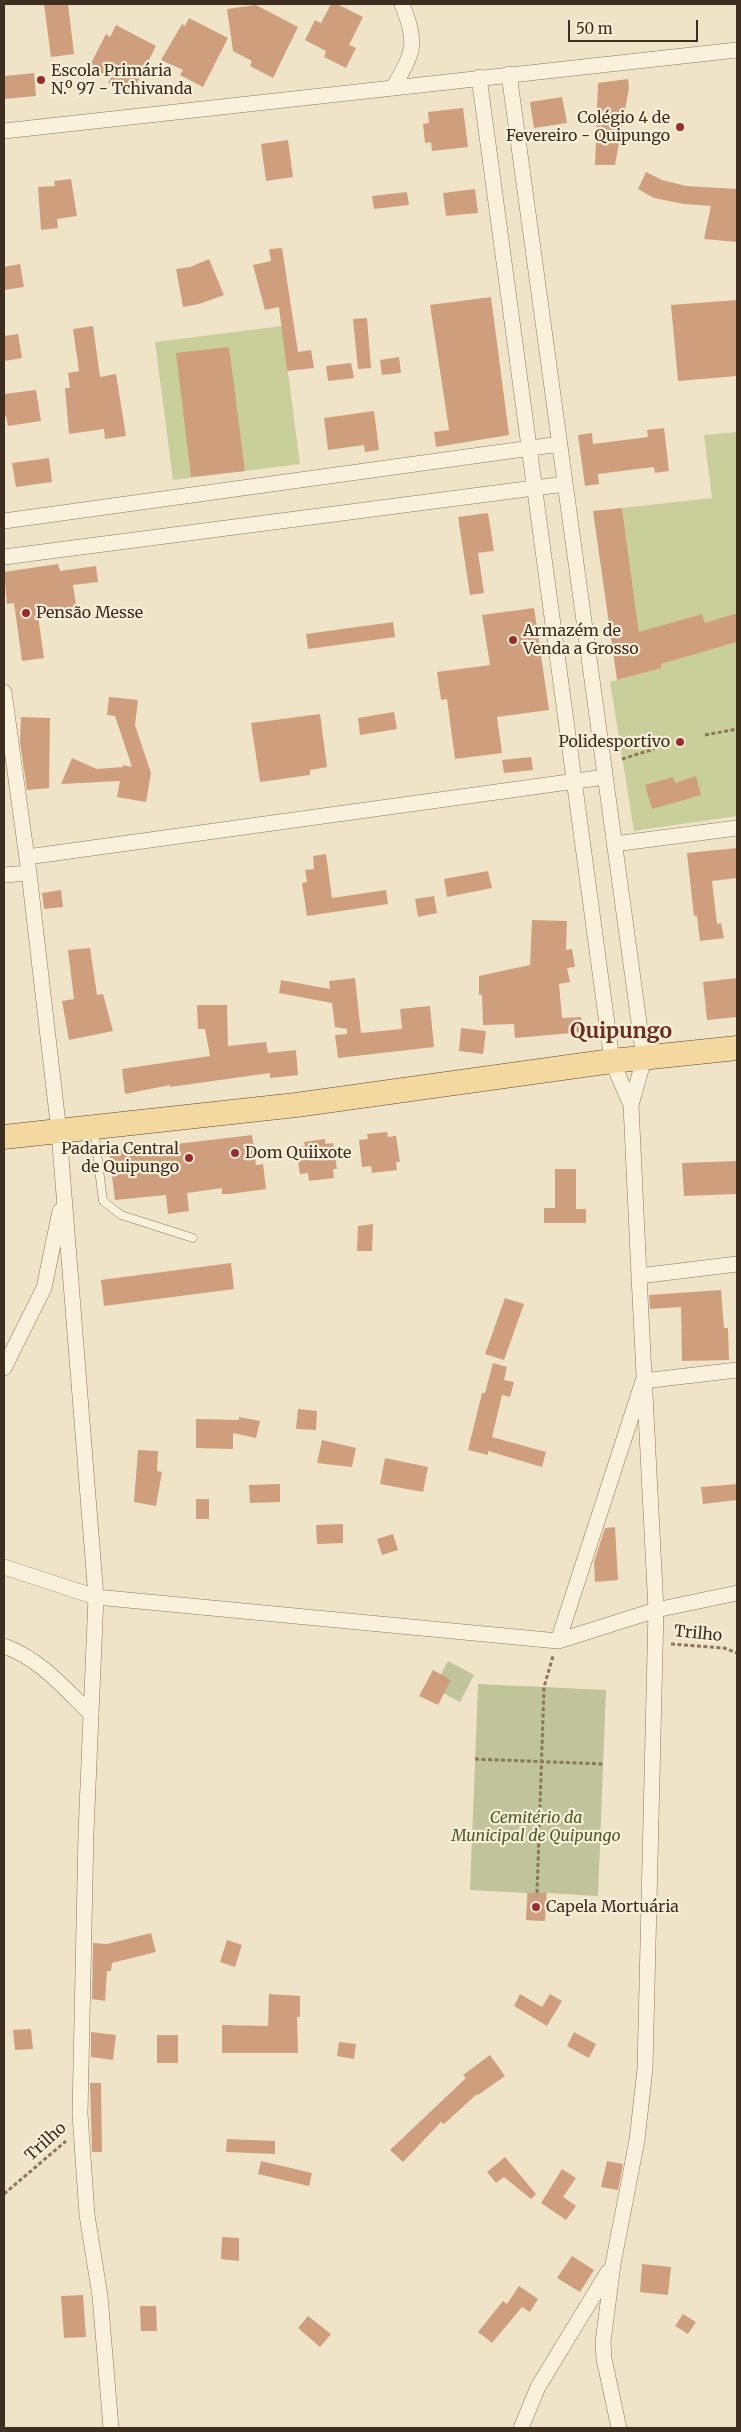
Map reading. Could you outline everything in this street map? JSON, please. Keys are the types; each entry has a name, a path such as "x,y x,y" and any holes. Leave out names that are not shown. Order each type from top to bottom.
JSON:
{"main road":[{"path":"4,1137 296,1105 612,1061 737,1048"}],"street":[{"path":"394,86 409,61 413,33 402,4"},
{"path":"4,131 394,86 737,50"},
{"path":"509,74 644,1059 631,1105 656,1610 645,2069 637,2140 613,2264 603,2342 604,2359 619,2428"},
{"path":"479,77 612,1061 631,1105"},
{"path":"4,521 560,444"},
{"path":"4,556 565,484"},
{"path":"4,692 27,857 60,1132 63,1194 96,1596 85,1843 81,2128 87,2215 100,2296 111,2428"},
{"path":"27,857 605,776"},
{"path":"614,844 737,828"},
{"path":"4,875 29,873"},
{"path":"4,1368 44,1288 63,1194"},
{"path":"638,1276 737,1264"},
{"path":"644,1381 737,1370"},
{"path":"558,1640 644,1381"},
{"path":"4,1567 96,1596 558,1640 656,1610 737,1593"},
{"path":"4,1646 26,1655 39,1664 90,1713"},
{"path":"520,2428 538,2388 613,2264"}],"lane":[{"path":"94,1128 103,1201 121,1215 193,1238"}],"path":[{"path":"705,735 737,729"},
{"path":"622,759 654,749"},
{"path":"537,1893 544,1687 558,1640"},
{"name":"Trilho","path":"655,1643 724,1648 737,1653"},
{"path":"475,1759 603,1764"},
{"name":"Trilho","path":"4,2194 81,2128"}],"green space":[{"path":"282,326 300,464 173,480 155,342"},
{"path":"737,432 737,613 705,623 702,614 651,629 641,646 622,508 712,498 704,435"},
{"path":"737,642 737,816 634,831 610,682 662,668 661,664"},
{"path":"448,1661 474,1675 460,1702 434,1688"},
{"name":"Cemitério da Municipal de Quipungo","path":"478,1684 606,1690 598,1896 547,1893 545,1921 526,1920 527,1893 470,1890"}],"building":[{"path":"44,4 68,4 74,54 51,57"},
{"path":"331,4 337,4 363,17 349,45 356,48 346,68 324,57 326,51 305,40 315,20 321,23"},
{"path":"256,5 298,27 273,78 250,66 252,61 233,51 227,9"},
{"path":"189,18 228,38 203,87 180,75 183,70 161,60 182,24 185,26"},
{"path":"116,25 156,46 131,95 108,83 111,78 89,67 106,34 110,37"},
{"path":"34,73 36,96 4,99 4,76"},
{"path":"628,79 629,88 615,165 595,165 598,83"},
{"path":"562,97 567,123 534,128 530,102"},
{"path":"463,108 468,147 432,151 431,142 425,143 423,124 429,123 428,112"},
{"path":"288,140 293,177 266,181 261,144"},
{"path":"646,172 662,180 686,186 737,189 737,242 704,239 711,206 684,204 654,198 638,189"},
{"path":"71,179 77,216 57,219 58,228 41,230 38,187 55,186 54,181"},
{"path":"475,189 478,213 446,216 443,193"},
{"path":"407,192 409,205 374,209 372,196"},
{"path":"282,248 298,352 311,350 314,368 287,371 279,307 265,310 253,265 271,261 269,249"},
{"path":"209,259 224,295 199,304 183,307 176,269 190,267"},
{"path":"20,264 24,287 4,290 4,267"},
{"path":"491,297 509,435 436,447 434,432 449,430 430,305"},
{"path":"737,300 737,376 678,381 671,305"},
{"path":"367,318 371,368 358,369 353,319"},
{"path":"93,326 100,377 116,374 126,436 105,439 104,429 69,434 65,388 70,388 68,373 79,371 73,329"},
{"path":"18,334 22,358 4,361 4,336"},
{"path":"229,347 245,471 191,477 176,353"},
{"path":"399,357 401,373 382,375 380,360"},
{"path":"351,363 354,378 328,381 326,366"},
{"path":"36,390 41,421 8,426 6,416 4,417 4,394"},
{"path":"374,411 379,450 365,452 364,445 328,450 324,418"},
{"path":"664,428 669,471 655,473 654,467 598,474 599,484 585,486 578,435 592,433 593,444 648,437 647,430"},
{"path":"49,458 52,482 16,487 12,463"},
{"path":"622,508 639,632 702,614 705,623 737,613 737,642 661,664 662,668 617,680 593,511"},
{"path":"488,513 494,551 478,553 484,593 470,595 458,517"},
{"name":"Pensão Messe","path":"58,564 60,571 96,566 98,582 73,585 77,611 38,616 44,658 22,661 14,603 7,604 4,572"},
{"path":"534,608 549,710 497,717 502,753 455,759 447,699 441,700 437,672 490,665 482,615"},
{"path":"393,622 395,637 308,649 306,634"},
{"path":"109,697 138,700 135,725 151,773 146,802 117,797 120,781 61,784 72,758 97,769 123,767 123,765 132,767 115,716 107,715"},
{"path":"394,712 397,729 360,735 358,718"},
{"path":"320,714 327,767 310,770 310,775 260,782 251,723"},
{"path":"21,717 50,718 49,788 27,790 20,742"},
{"path":"531,757 533,770 504,773 502,760"},
{"path":"696,776 701,795 652,809 645,785 673,777 675,783"},
{"path":"737,848 737,878 712,881 717,924 721,923 724,938 700,941 697,916 694,916 687,853"},
{"path":"326,854 332,898 386,890 388,904 307,916 302,883 307,882 305,870 314,869 313,856"},
{"path":"488,871 492,888 447,897 444,879"},
{"path":"61,890 63,907 44,909 42,893"},
{"path":"434,896 437,913 418,917 415,899"},
{"path":"532,920 567,921 566,950 572,949 575,967 567,968 570,982 559,984 562,1018 581,1017 583,1032 515,1038 514,1024 483,1025 482,995 479,995 479,976 530,965"},
{"path":"90,948 97,995 103,994 113,1031 69,1040 62,1001 74,999 68,950"},
{"path":"355,978 361,1033 402,1029 400,1009 430,1006 434,1047 338,1058 335,1035 347,1034 347,1029 335,1027 332,1003 279,993 281,980 330,989 329,981"},
{"path":"737,978 737,1017 707,1020 703,982"},
{"path":"197,1005 227,1005 228,1046 266,1042 268,1053 296,1050 298,1075 270,1078 270,1073 170,1087 170,1085 125,1094 122,1069 210,1056 205,1029 198,1029"},
{"path":"461,1028 486,1031 483,1054 459,1051"},
{"path":"387,1132 388,1137 396,1136 400,1162 396,1162 397,1170 372,1173 371,1166 362,1167 359,1140 368,1139 367,1134"},
{"path":"252,1135 256,1165 263,1164 266,1189 222,1194 222,1188 187,1193 189,1211 168,1214 166,1195 115,1200 109,1152"},
{"path":"325,1139 325,1144 333,1143 337,1169 333,1169 334,1178 309,1181 308,1173 300,1174 296,1148 305,1146 304,1142"},
{"path":"737,1161 737,1194 684,1196 682,1163"},
{"path":"555,1169 576,1169 576,1209 586,1209 586,1223 544,1223 544,1208 555,1208"},
{"path":"373,1224 372,1251 357,1251 358,1226"},
{"path":"231,1263 234,1289 104,1306 101,1280"},
{"path":"721,1290 724,1328 728,1328 729,1360 682,1361 681,1307 650,1309 649,1295"},
{"path":"505,1298 524,1304 504,1360 485,1354"},
{"path":"493,1363 507,1367 504,1380 514,1382 510,1397 502,1395 492,1437 546,1452 542,1467 488,1451 488,1455 468,1450 482,1393 485,1393"},
{"path":"298,1409 317,1411 316,1430 296,1429"},
{"path":"239,1417 260,1421 256,1438 233,1433 233,1449 196,1448 196,1419 239,1420"},
{"path":"322,1440 356,1448 352,1467 317,1463"},
{"path":"138,1450 158,1451 157,1471 162,1472 156,1506 134,1502"},
{"path":"385,1458 428,1467 423,1492 380,1484"},
{"path":"280,1484 280,1502 250,1503 249,1485"},
{"path":"737,1484 737,1500 703,1504 701,1487"},
{"path":"196,1499 209,1499 209,1519 196,1519"},
{"path":"343,1524 343,1543 317,1544 316,1525"},
{"path":"615,1527 618,1580 595,1582 594,1562 605,1528"},
{"path":"393,1534 398,1550 382,1555 377,1539"},
{"path":"433,1670 451,1680 438,1705 419,1696"},
{"name":"Capela Mortuária","path":"528,1893 546,1893 545,1921 526,1920"},
{"path":"151,1933 156,1952 112,1963 111,1971 107,1971 105,2001 92,1999 93,1943 107,1944"},
{"path":"227,1940 242,1945 235,1967 220,1962"},
{"path":"269,1994 300,1996 300,2017 297,2017 298,2053 222,2053 222,2025 268,2026"},
{"path":"520,1994 542,2007 550,1994 562,2001 547,2026 514,2006"},
{"path":"31,2029 33,2049 15,2050 13,2030"},
{"path":"91,2032 116,2035 113,2060 91,2057"},
{"path":"574,2032 596,2044 589,2058 567,2046"},
{"path":"157,2035 178,2035 178,2063 157,2063"},
{"path":"339,2042 356,2044 354,2059 337,2056"},
{"path":"490,2055 505,2076 477,2094 444,2124 441,2122 403,2162 390,2150 466,2078 463,2075"},
{"path":"90,2083 101,2083 102,2152 92,2152"},
{"path":"227,2139 275,2141 275,2154 226,2152"},
{"path":"505,2157 536,2194 531,2199 504,2177 496,2183 487,2172"},
{"path":"261,2161 312,2173 309,2186 258,2174"},
{"path":"607,2161 623,2164 618,2190 601,2187"},
{"path":"562,2169 576,2178 563,2197 576,2206 566,2220 541,2203"},
{"path":"222,2237 239,2238 239,2261 221,2259"},
{"path":"572,2256 594,2270 580,2292 557,2278"},
{"path":"642,2264 671,2267 668,2295 640,2292"},
{"path":"519,2286 538,2299 530,2312 522,2307 492,2343 478,2332 503,2301 507,2304"},
{"path":"83,2295 86,2337 64,2338 61,2296"},
{"path":"140,2306 156,2306 157,2331 141,2331"},
{"path":"683,2314 696,2322 688,2334 675,2326"},
{"path":"308,2316 331,2334 320,2347 298,2328"}],"place":[{"name":"Escola Primária N.º 97 - Tchivanda","path":"41,80"},
{"name":"Colégio 4 de Fevereiro - Quipungo","path":"680,127"},
{"name":"Pensão Messe","path":"26,613"},
{"name":"Armazém de Venda a Grosso","path":"513,640"},
{"name":"Polidesportivo","path":"680,742"},
{"name":"Dom Quiixote","path":"235,1153"},
{"name":"Padaria Central de Quipungo","path":"189,1158"},
{"name":"Capela Mortuária","path":"536,1907"}],"district":[{"name":"Quipungo","path":"621,1032"}]}
